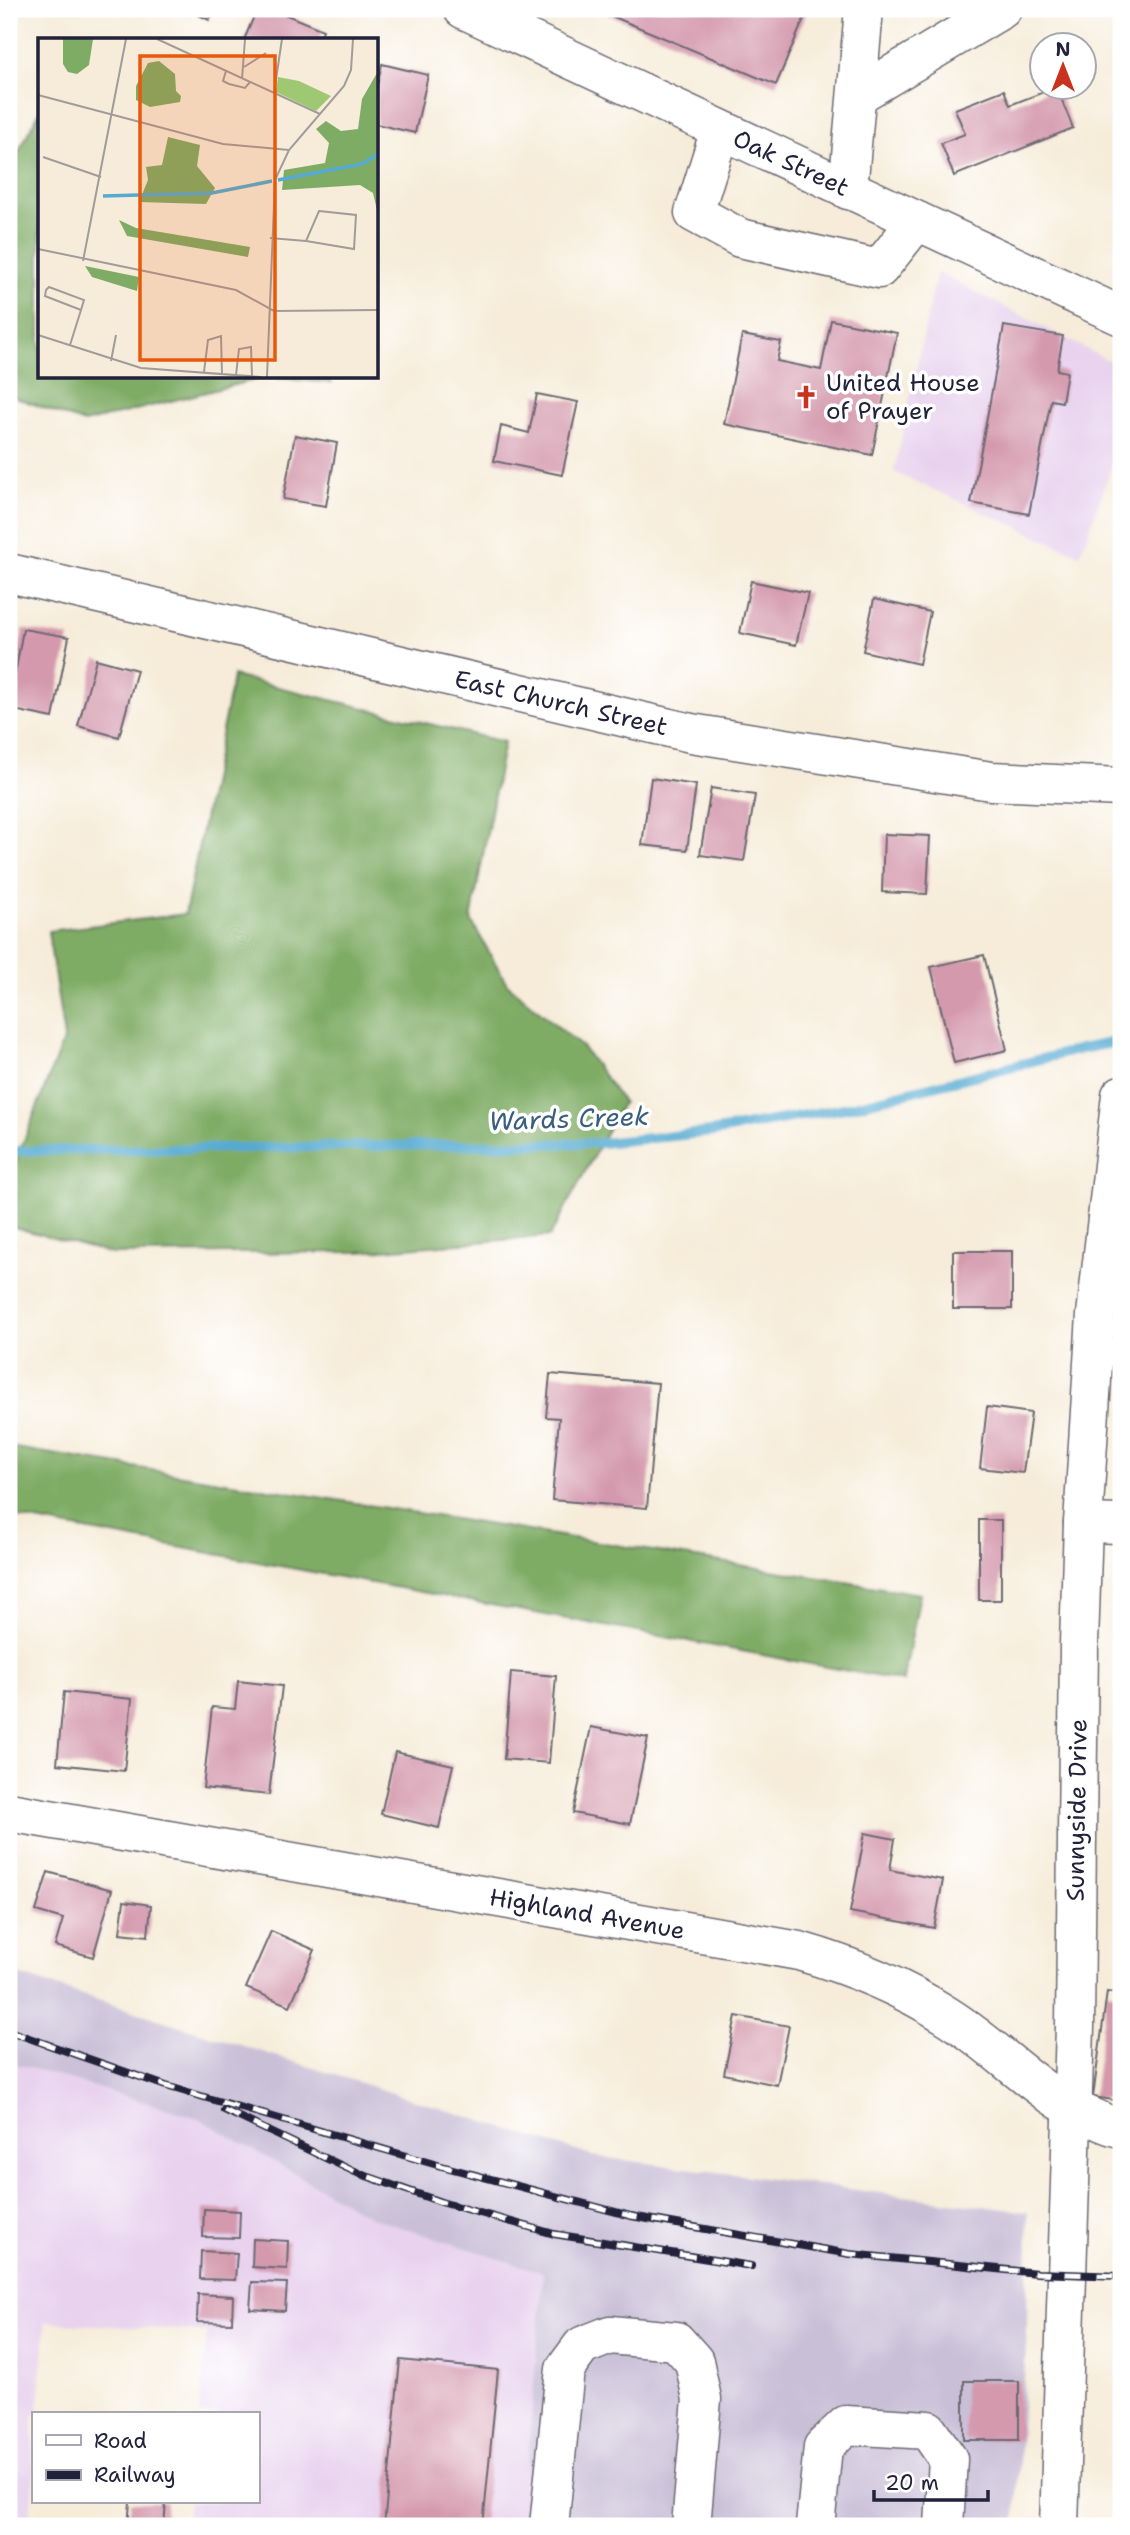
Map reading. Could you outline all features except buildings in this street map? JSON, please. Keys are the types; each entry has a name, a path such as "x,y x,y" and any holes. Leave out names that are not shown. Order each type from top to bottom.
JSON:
{"street":[{"name":"Oak Street","path":"463,9 916,222 1120,304"},
{"path":"848,190 864,9"},
{"path":"858,94 1002,9"},
{"path":"720,130 694,213 740,238 879,269 916,222"},
{"name":"East Church Street","path":"9,573 691,733 990,781 1121,787"},
{"name":"Sunnyside Drive","path":"1059,2526 1072,2110 1083,1524 1096,1315 1121,1094"},
{"path":"1083,1524 1121,1524"},
{"name":"Highland Avenue","path":"9,1812 799,1951 879,1978 947,2015 1049,2096 1072,2110 1121,2128"},
{"path":"549,2526 565,2369 582,2346 610,2335 676,2341 694,2361 702,2399 691,2526"},
{"path":"816,2526 823,2446 846,2425 928,2430 948,2459 944,2526"}],"shaded area":[{"path":"937,272 1121,367 1121,440 1080,555 894,472"},
{"path":"9,1972 592,2156 1028,2212 1027,2329 1015,2526 522,2526 543,2273 370,2217 198,2118 9,2062"},
{"path":"9,2062 198,2118 370,2217 543,2273 522,2526 186,2526 189,2504 259,2504 259,2412 199,2412 207,2332 46,2322 38,2412 32,2412 29,2526 9,2526"}],"green space":[{"path":"38,115 38,378 262,378 84,423 9,395 9,170"},
{"path":"277,378 332,378 331,383"},
{"path":"233,676 504,742 471,920 507,984 583,1048 623,1102 550,1236 359,1252 112,1254 9,1226 9,1179 64,1038 48,931 185,914"},
{"path":"9,1447 920,1594 903,1681 9,1516"}],"waterway":[{"name":"Wards Creek","path":"9,1151 601,1143 712,1132 850,1107 1121,1041"}],"railway":[{"path":"9,2031 166,2086 434,2164 631,2216 850,2254 1037,2273 1121,2276"},
{"path":"224,2110 355,2172 441,2202 554,2234 751,2266"}],"place":[{"name":"United House of Prayer","path":"806,397"}]}
